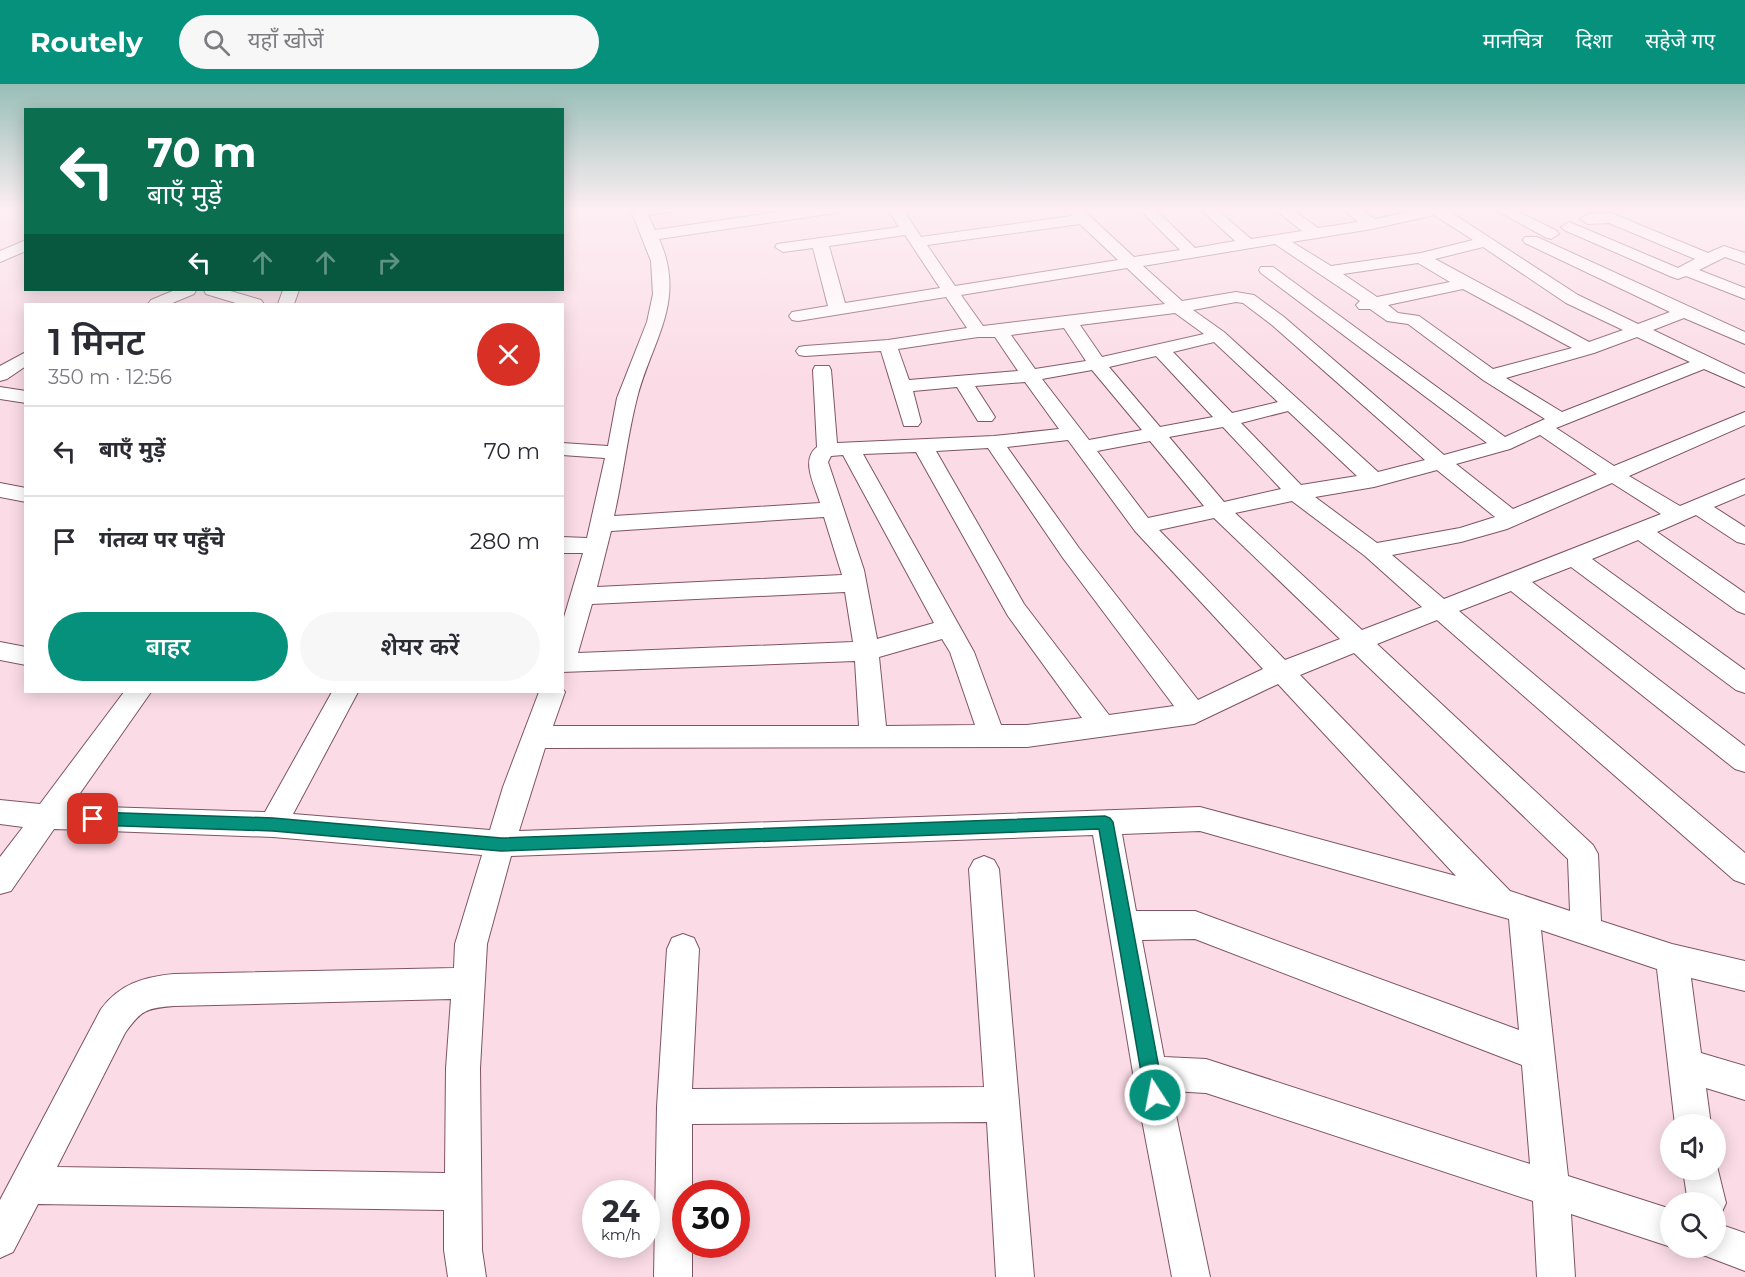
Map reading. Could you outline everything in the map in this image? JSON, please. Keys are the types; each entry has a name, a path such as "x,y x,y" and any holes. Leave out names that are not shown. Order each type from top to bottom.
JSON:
{"street":[{"path":"564,657 584,596 629,390 659,313 663,281 660,264"},
{"path":"826,264 838,310"},
{"path":"932,264 951,291 1030,376 1143,526 1280,672 1512,906 1538,1054 1551,1189 1556,1277"},
{"path":"798,316 1130,264 1178,307 1218,336 1374,480"},
{"path":"1316,264 1393,317 1413,320 1490,376 1561,420"},
{"path":"1328,271 1380,264"},
{"path":"1431,264 1588,349"},
{"path":"1519,264 1572,299 1745,381"},
{"path":"1581,264 1745,339"},
{"path":"1664,264 1681,272 1741,292"},
{"path":"1646,294 1699,264"},
{"path":"1268,270 1503,445"},
{"path":"1278,321 1465,284"},
{"path":"159,303 186,291"},
{"path":"215,291 252,303"},
{"path":"1490,376 1588,349 1741,292"},
{"path":"805,351 888,345 1178,307 1241,296 1278,321 1439,461 1511,519"},
{"path":"1068,320 1097,364 1219,510 1583,854 1587,931"},
{"path":"902,386 1030,376 1097,364 1218,336"},
{"path":"888,345 911,422"},
{"path":"1160,349 1296,493 1373,552 1442,610 1745,871"},
{"path":"0,375 24,358"},
{"path":"1143,526 1296,493 1374,480 1503,445 1541,427 1705,362"},
{"path":"822,370 839,449 962,652 992,736"},
{"path":"963,381 985,417"},
{"path":"0,393 24,397"},
{"path":"873,736 867,651 855,583 818,462 821,453 839,449 1080,440 1155,434 1229,420 1292,404"},
{"path":"1373,552 1461,535 1511,519 1745,418"},
{"path":"1541,427 1613,475 1745,537"},
{"path":"994,442 1071,553 1194,714"},
{"path":"922,445 1016,610 1103,726"},
{"path":"564,449 617,453"},
{"path":"535,737 1027,736 1194,714 1280,672 1442,610 1512,579 1640,531 1745,486"},
{"path":"601,524 831,509"},
{"path":"1640,531 1745,605"},
{"path":"564,545 596,546"},
{"path":"1574,557 1745,683"},
{"path":"1512,579 1745,761"},
{"path":"584,596 855,583"},
{"path":"564,663 867,651 949,628"},
{"path":"0,651 24,656"},
{"path":"0,881 137,693"},
{"path":"273,825 344,693"},
{"path":"467,1277 463,1250 463,1068 471,944 517,787 552,693"},
{"path":"0,812 48,817 273,825 501,844 1200,819 1512,906 1672,959 1745,976"},
{"path":"1105,822 1150,1073 1191,1277"},
{"path":"984,869 1015,1277"},
{"path":"1124,926 1195,925 1538,1054"},
{"path":"674,1277 674,1107 683,949"},
{"path":"1672,959 1692,1114"},
{"path":"0,1239 112,1021 124,1004 133,997 143,993 174,990 469,983"},
{"path":"1685,1065 1745,1083"},
{"path":"1150,1073 1206,1076 1660,1224"},
{"path":"674,1107 1003,1104"},
{"path":"28,1185 463,1192"},
{"path":"1726,1245 1745,1252"}],"route":[{"path":"93,819 273,825 501,844 1105,822 1155,1095"}]}
